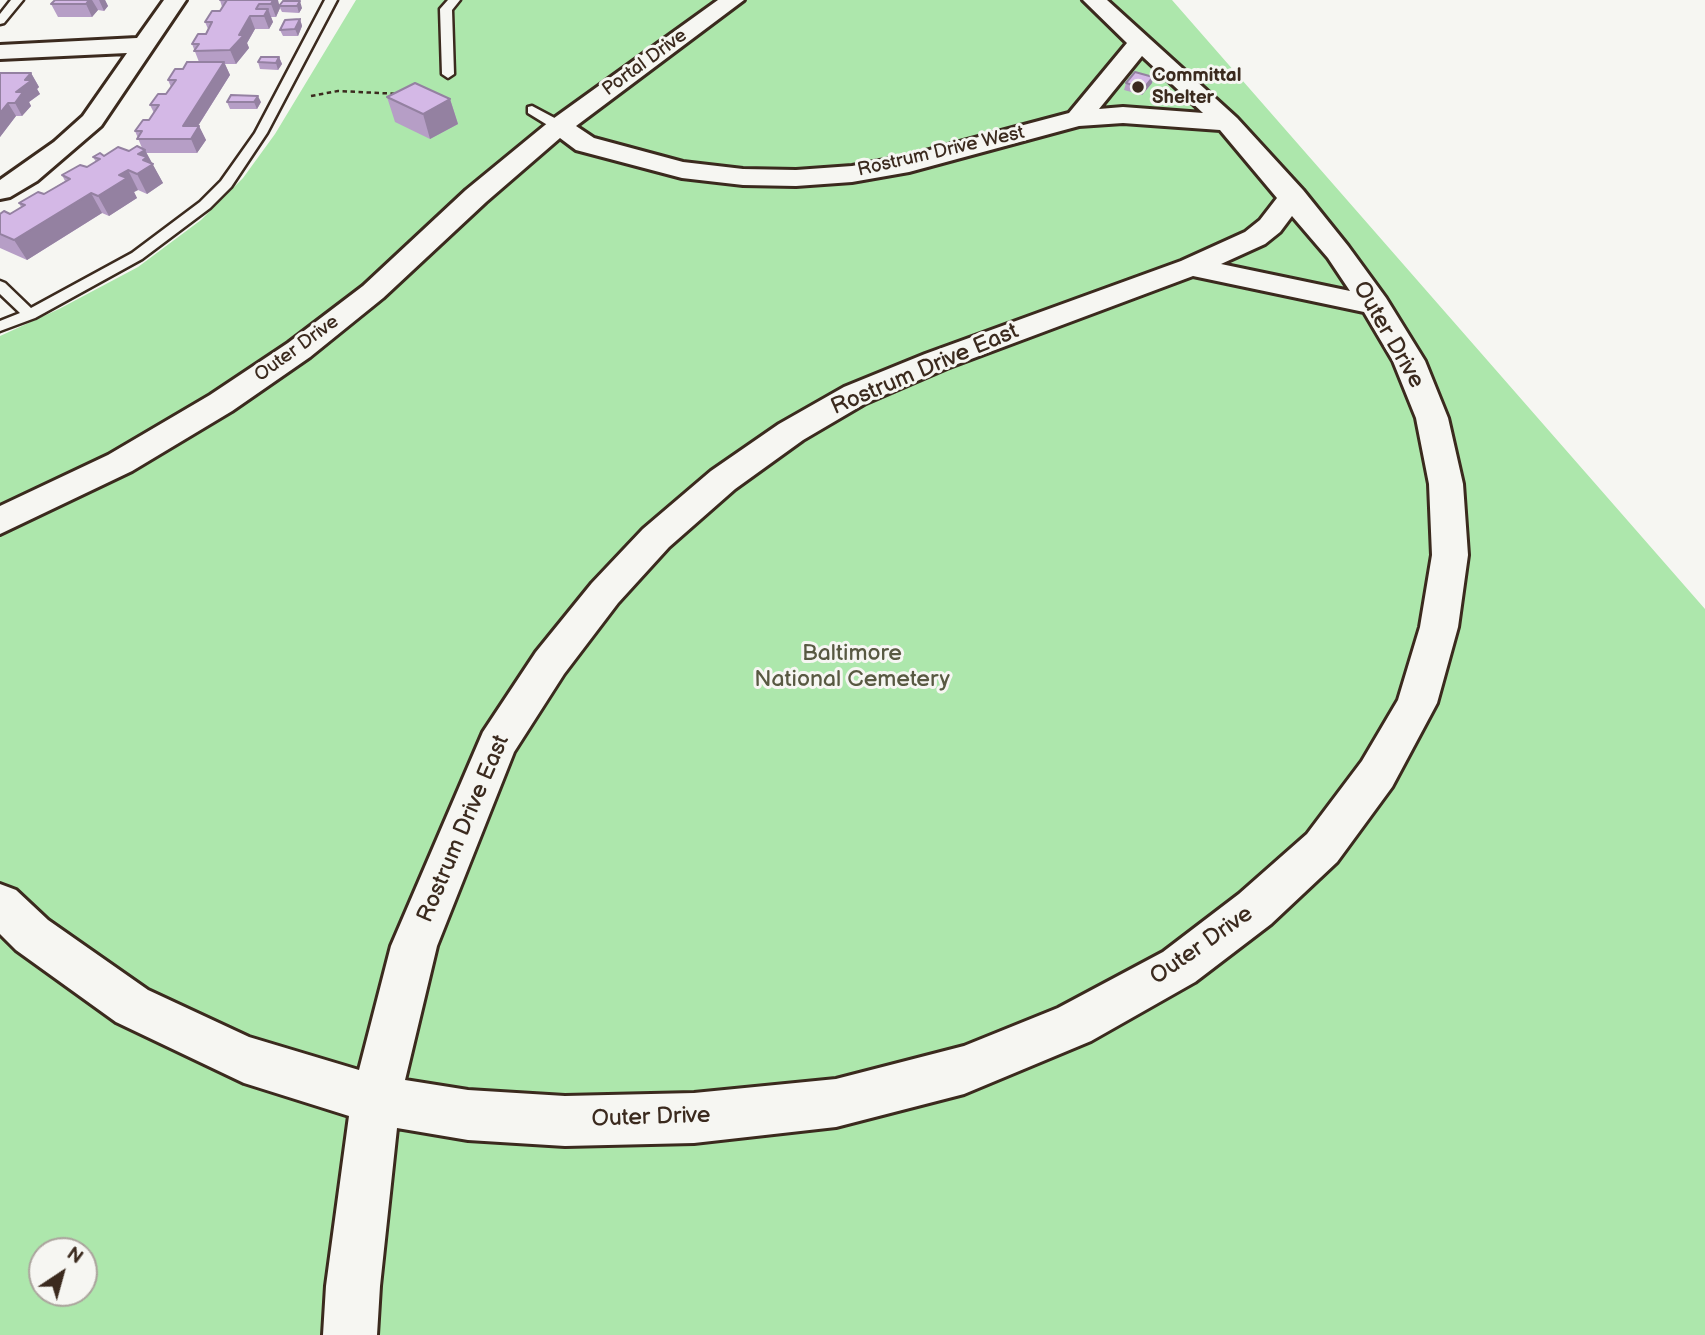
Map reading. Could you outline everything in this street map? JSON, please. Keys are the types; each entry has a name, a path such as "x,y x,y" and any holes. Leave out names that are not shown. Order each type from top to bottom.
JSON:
{"street":[{"path":"0,191 28,175 92,121 174,0"},
{"name":"Portal Drive","path":"559,126 733,0"},
{"path":"1078,118 1141,42 1094,0"},
{"name":"Outer Drive","path":"0,904 32,935 132,1006 244,1059 376,1100 468,1115 565,1121 694,1118 836,1103 964,1070 1074,1025 1179,967 1255,909 1322,848 1377,774 1417,702 1439,626 1450,555 1446,484 1432,418 1409,361 1338,252 1293,197 1228,123 1141,42"},
{"path":"0,52 144,45"},
{"name":"Rostrum Drive West","path":"559,126 585,144 682,170 743,177 796,178 852,174 909,164 1078,118 1123,115 1228,123"},
{"name":"Outer Drive","path":"0,521 120,463 221,403 299,350 373,292 476,196 559,126"},
{"name":"Rostrum Drive East","path":"376,1100 414,946 497,744 550,663 605,593 656,538 734,472 790,432 855,395 936,361 1191,267 1255,238 1270,226 1293,197"},
{"path":"1191,267 1375,305"},
{"path":"350,1335 353,1286 376,1100"}],"lane":[{"path":"0,21 17,0"},
{"path":"0,326 30,314 137,256 205,205 226,184 244,160 331,0"},
{"path":"448,74 446,9 454,0"},
{"path":"532,110 559,126"},
{"path":"0,286 30,314"}],"path":[{"path":"276,103 338,90 410,94"}],"green space":[{"name":"Baltimore National Cemetery","path":"356,0 1172,0 1705,609 1705,1335 0,1335 0,336 59,309 138,267 201,220 243,178 275,134"}],"building":[{"path":"55,0 89,0 86,4 51,4"},
{"path":"227,0 273,0 271,4 259,4 256,9 268,9 264,16 250,16 239,35 244,35 230,50 194,51 199,44 192,44 198,34 206,34 212,22 205,22 212,11 220,11"},
{"path":"283,1 300,1 297,6 279,6"},
{"path":"300,19 295,29 280,30 285,20"},
{"path":"261,57 279,57 276,63 258,62"},
{"path":"187,62 224,62 183,126 199,126 191,139 137,139 142,131 135,131 143,120 149,120 159,105 150,105 158,94 166,94 176,80 168,80 175,69 183,69"},
{"path":"1135,72 1153,77 1144,88 1126,83"},
{"path":"0,73 31,73 25,80 32,80 16,92 23,92 15,103 8,103 0,113"},
{"path":"415,83 450,99 423,114 387,97"},
{"path":"231,95 258,96 254,102 227,102"},
{"path":"137,146 145,150 138,154 147,157 143,160 153,164 137,174 128,170 119,175 127,178 98,196 91,193 14,240 0,234 0,214 4,211 10,214 25,205 19,203 38,192 44,194 70,179 62,175 80,165 87,167 100,159 93,157 100,153 104,156 118,147 129,151"}],"place":[{"name":"Committal Shelter","path":"1138,87"}]}
